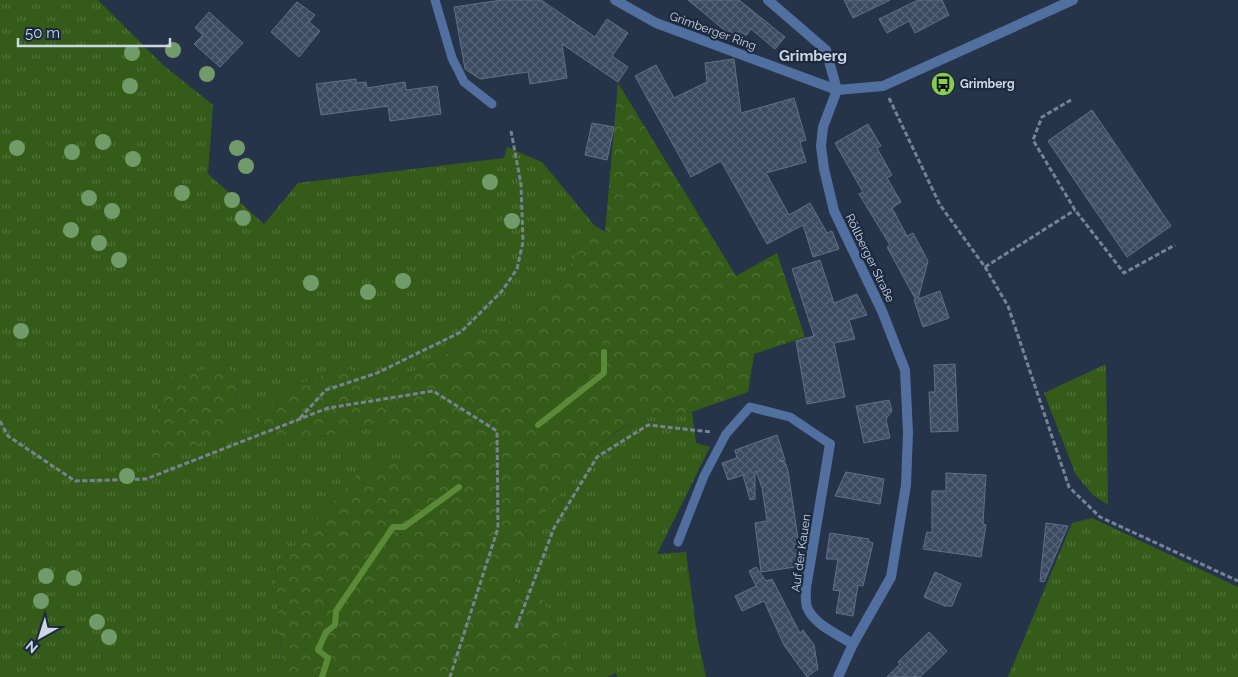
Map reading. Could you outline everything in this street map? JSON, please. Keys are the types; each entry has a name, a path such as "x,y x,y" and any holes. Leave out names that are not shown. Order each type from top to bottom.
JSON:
{"street":[{"name":"Grimberger Ring","path":"615,0 656,23 837,90"},
{"path":"768,0 826,50 837,90 883,86 1073,0"},
{"name":"Röllberger Straße","path":"837,90 823,127 821,146 824,169 834,211 882,311 905,370 908,433 906,486 891,577 853,644 838,677"},
{"name":"Auf der Kauen","path":"830,444 806,588 806,604 808,610 818,622 853,644"}],"lane":[{"path":"435,0 452,58 464,82 492,104"},
{"path":"678,542 704,476 726,434 750,407 790,416 830,444"}],"path":[{"path":"883,86 940,205 985,267 1008,306 1069,487 1100,517 1238,581"},
{"path":"1071,100 1042,117 1034,140 1075,210 1124,273 1175,245"},
{"path":"298,420 326,390 377,373 461,332 502,291 517,269 523,242 521,184 511,131"},
{"path":"985,267 1075,210"},
{"path":"0,421 8,436 76,481 146,479 328,408 433,391 498,431 498,528 450,677"},
{"path":"516,628 554,528 597,458 648,425 726,434"}],"green space":[{"path":"0,0 98,0 163,65 213,105 208,174 264,224 298,183 504,158 507,147 542,162 594,225 549,300 389,384 341,367 292,387 260,419 283,444 375,426 420,455 359,472 275,569 283,677 0,677","holes":["224,364 238,378 234,427 150,464"]},
{"path":"618,83 736,276 777,253 805,337 754,354 748,392 692,412 644,418 619,429 589,454 574,478 533,527 514,581 540,594 579,677 283,677 275,569 359,472 420,455 375,426 283,444 260,419 292,387 341,367 389,384 549,300 594,225 605,232"},
{"path":"224,364 238,378 234,427 150,465 162,380"},
{"path":"1106,364 1108,505 1093,495 1076,475 1044,393"},
{"path":"692,412 696,443 710,447 657,554 686,552 697,635 706,677 617,677 616,673 607,677 579,677 540,594 514,581 532,527 574,478 589,454 620,429 644,418"},
{"path":"1092,518 1238,587 1238,677 1008,677 1072,523"}],"building":[{"path":"502,0 541,0 595,37 607,19 628,33 612,56 628,67 618,82 562,44 567,78 530,84 528,72 480,79 465,69 454,7"},
{"path":"688,0 739,0 785,37 775,49 751,29 740,43"},
{"path":"844,0 890,0 853,18"},
{"path":"918,0 942,0 949,15 915,33 909,21 887,33 879,19"},
{"path":"297,2 315,15 309,22 320,31 299,57 271,32"},
{"path":"209,12 243,43 220,67 194,44 203,35 195,28"},
{"path":"734,59 741,113 794,98 806,140 800,142 806,162 766,173 789,215 810,203 827,233 832,231 839,249 813,257 803,225 767,244 721,161 691,177 635,76 656,65 674,98 707,82 705,63"},
{"path":"356,79 356,83 366,82 367,88 405,82 406,90 437,86 441,114 390,121 388,106 321,115 316,84"},
{"path":"1092,110 1171,226 1127,257 1048,141"},
{"path":"592,123 614,127 607,160 585,155"},
{"path":"868,124 881,146 877,148 892,175 887,178 901,202 892,208 907,236 913,233 928,261 918,299 940,291 949,318 923,327 914,300 916,300 887,247 890,245 859,194 863,192 835,143"},
{"path":"820,260 834,303 857,294 867,315 849,320 855,339 834,343 845,397 807,404 796,341 814,336 792,269"},
{"path":"955,364 958,431 931,432 929,392 935,392 934,365"},
{"path":"889,400 892,411 886,419 890,438 864,443 856,406"},
{"path":"777,435 785,460 780,461 785,462 788,471 802,566 761,572 755,523 767,521 762,488 756,471 755,499 750,500 743,475 728,480 722,463 737,458 735,450"},
{"path":"846,472 884,479 880,504 835,496"},
{"path":"946,473 986,475 983,524 986,525 981,557 923,549 927,532 932,533 932,491 946,491"},
{"path":"1046,523 1068,526 1044,582 1040,581"},
{"path":"830,533 869,539 868,541 873,543 863,586 858,585 853,616 836,613 840,591 833,590 838,559 826,559"},
{"path":"756,567 766,581 772,579 800,633 803,630 814,645 818,669 807,677 784,645 764,601 742,611 735,596 756,586 749,571"},
{"path":"935,572 961,584 952,606 945,606 924,597"},
{"path":"929,632 947,651 920,677 887,677 900,664 898,662"}],"waterway":[{"path":"538,425 604,373 604,352"},
{"path":"322,677 328,658 318,650 326,632 335,625 336,611 393,527 404,527 459,487"}],"place":[{"name":"Grimberg","path":"943,84"}],"district":[{"name":"Grimberg","path":"813,56"}]}
